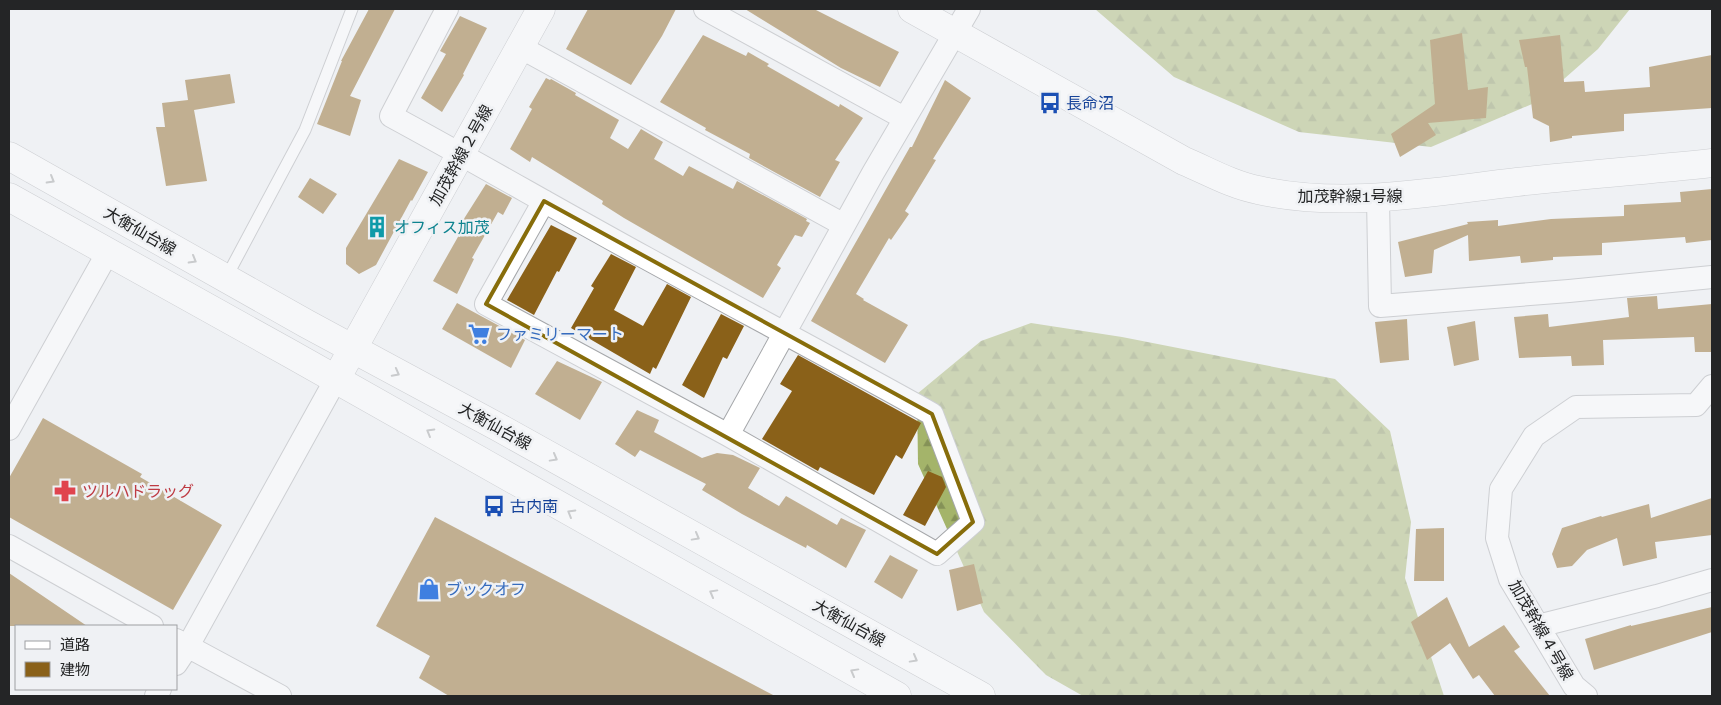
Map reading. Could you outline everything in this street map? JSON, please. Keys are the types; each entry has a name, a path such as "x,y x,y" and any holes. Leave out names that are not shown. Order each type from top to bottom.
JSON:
{"main road":[{"name":"加茂幹線２号線","path":"336,379 541,9"},
{"name":"加茂幹線1号線","path":"912,9 1184,161 1256,190 1293,197 1378,199 1517,182 1712,163"},
{"name":"大衡仙台線","path":"9,156 226,279 981,696"},
{"name":"大衡仙台線","path":"9,197 336,379 897,696"}],"street":[{"path":"447,9 391,116 462,154 645,258 785,332 932,414 973,522 937,554 728,435 486,304 544,201"},
{"path":"705,9 904,118"},
{"path":"728,435 904,118 969,9"},
{"path":"520,47 844,225"},
{"path":"1378,199 1380,306 1569,291 1712,277"},
{"path":"9,429 108,252"},
{"path":"280,696 180,650 336,379"},
{"name":"加茂幹線４号線","path":"1586,696 1574,686 1510,579 1497,538 1502,489 1534,436 1576,407 1696,405 1712,386"},
{"path":"9,546 150,625"},
{"path":"1538,626 1712,580"}],"lane":[{"path":"226,279 305,130 352,9"}],"highlighted area":[{"path":"544,201 932,414 973,522 937,554 486,304"}],"green space":[{"path":"1095,9 1630,9 1598,49 1539,101 1431,147 1299,132 1174,77"},
{"path":"1031,323 1122,337 1335,379 1390,431 1411,522 1405,578 1444,696 1083,696 1046,675 984,612 918,464 917,394 981,341"}],"building":[{"path":"369,9 395,9 350,96 361,100 350,136 317,124 341,61"},
{"path":"588,9 676,9 662,36 631,85 566,49"},
{"path":"745,9 814,9 899,52 880,87 841,68"},
{"path":"460,16 487,28 464,75 442,112 421,98 446,54 440,51"},
{"path":"1462,33 1468,90 1488,87 1486,118 1428,123 1436,135 1400,157 1391,134 1435,104 1430,40"},
{"path":"703,35 746,56 748,52 769,64 767,66 839,107 840,104 863,118 835,160 840,162 820,197 749,158 750,154 705,130 706,128 660,102"},
{"path":"1560,35 1564,82 1584,81 1585,92 1650,87 1649,67 1712,55 1712,108 1624,114 1624,131 1572,136 1572,138 1550,142 1549,126 1533,118 1527,67 1525,67 1519,40"},
{"path":"230,74 235,103 194,110 207,181 166,186 156,127 165,127 162,103 188,100 185,80"},
{"path":"546,78 576,93 575,95 619,120 610,138 628,149 641,129 663,142 654,159 683,176 689,166 733,189 737,181 807,219 806,221 810,223 802,237 795,235 777,265 781,268 763,298 624,218 602,204 603,201 532,157 530,162 510,149 532,109 529,107"},
{"path":"945,80 971,98 933,159 936,160 905,211 909,214 891,240 889,238 856,294 863,300 908,325 885,363 811,321 910,147 912,147"},
{"name":"オフィス加茂","path":"399,159 428,172 376,265 359,274 346,264 346,248"},
{"path":"310,178 337,194 323,214 298,197"},
{"path":"486,184 512,198 503,215 498,212 472,258 474,259 457,294 433,281 463,228 460,225"},
{"path":"1712,189 1712,240 1686,243 1685,237 1602,243 1602,255 1553,257 1553,260 1521,263 1520,256 1469,261 1468,235 1434,250 1432,273 1405,277 1398,242 1468,224 1467,222 1498,220 1498,226 1551,219 1624,216 1624,205 1681,202 1680,192"},
{"path":"551,225 577,238 534,315 507,300"},
{"path":"611,254 636,267 614,310 643,326 667,284 691,297 656,369 653,367 650,374 571,328 594,288 591,286"},
{"path":"1657,296 1658,309 1712,304 1712,352 1695,352 1694,337 1603,340 1604,365 1572,366 1571,356 1519,358 1514,317 1548,314 1549,327 1629,317 1627,298"},
{"path":"457,303 525,340 511,368 442,329"},
{"path":"721,314 744,326 727,359 723,357 704,398 682,385"},
{"path":"1407,319 1409,360 1380,363 1375,322"},
{"path":"1475,321 1479,360 1454,366 1447,327"},
{"path":"798,355 921,423 902,459 896,455 874,495 820,467 818,471 762,439 792,391 780,384"},
{"path":"557,361 602,382 580,420 535,394"},
{"path":"637,410 659,420 654,432 702,458 717,453 733,455 760,468 748,488 779,506 786,496 837,525 841,518 866,530 846,568 807,545 806,548 742,514 702,490 706,484 640,450 635,457 615,444"},
{"path":"43,418 142,474 140,477 222,525 173,610 9,517 9,478"},
{"path":"928,471 942,477 946,487 925,526 903,515"},
{"path":"1712,498 1712,535 1655,542 1657,558 1623,566 1617,538 1587,550 1572,566 1557,568 1552,554 1562,528 1649,504 1651,518"},
{"path":"435,517 775,696 449,696 419,678 430,656 376,626"},
{"path":"1444,528 1444,581 1414,581 1416,529"},
{"path":"890,555 918,570 902,599 874,582"},
{"path":"974,564 983,603 957,611 949,570"},
{"path":"9,573 86,625 15,625 9,626"},
{"path":"1447,597 1469,647 1504,625 1520,647 1514,651 1550,696 1495,696 1479,675 1473,679 1450,643 1427,660 1411,622"},
{"path":"1712,607 1712,632 1594,670 1585,639 1631,625"}],"place":[{"name":"長命沼","path":"1050,103"},
{"name":"オフィス加茂","path":"377,227"},
{"name":"ファミリーマート","path":"479,334"},
{"name":"ツルハドラッグ","path":"65,491"},
{"name":"古内南","path":"494,506"},
{"name":"ブックオフ","path":"429,589"}]}
